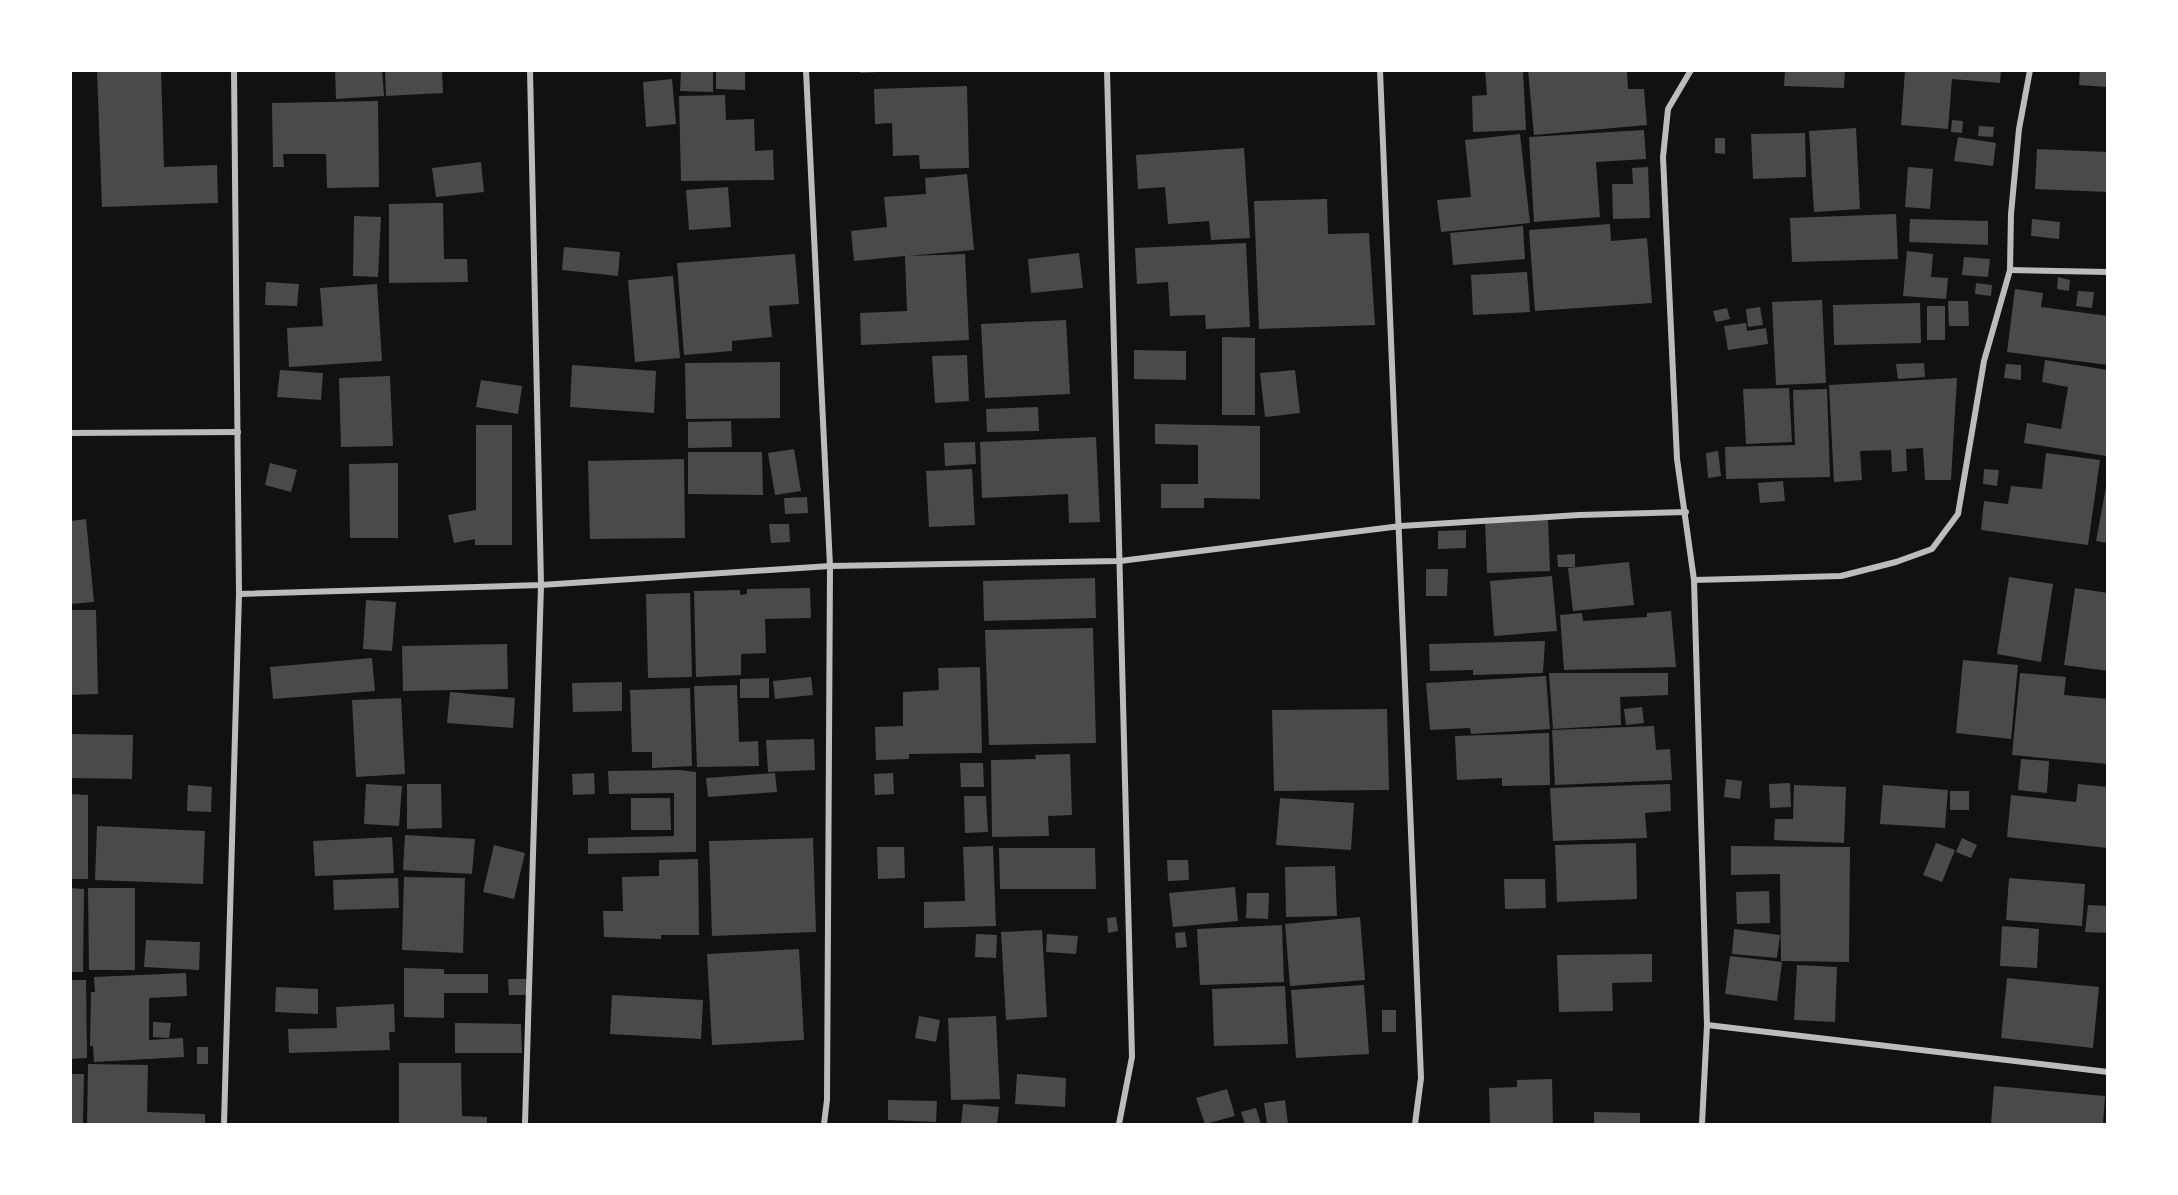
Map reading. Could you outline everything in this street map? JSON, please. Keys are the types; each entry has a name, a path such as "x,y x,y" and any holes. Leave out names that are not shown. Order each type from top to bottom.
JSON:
{"street":[{"path":"224,1125 239,594 234,70"},
{"path":"525,1125 541,585 530,70"},
{"path":"806,70 830,566 827,1088 824,1125"},
{"path":"1107,70 1132,1057 1119,1125"},
{"path":"1380,70 1401,526 1421,1078 1415,1125"},
{"path":"1691,70 1668,109 1663,157 1677,459 1694,580 1707,1025 1702,1125"},
{"path":"1694,580 1841,576 1896,562 1932,549 1958,514 1984,361 2010,270 2011,214 2019,129 2030,70"},
{"path":"2010,270 2108,272"},
{"path":"70,433 238,432"},
{"path":"239,594 541,585 830,566 1120,561 1401,526 1579,514 1686,512"},
{"path":"1707,1025 2108,1072"}],"building":[{"path":"97,70 161,70 164,167 217,165 218,203 102,207"},
{"path":"335,70 382,70 384,96 336,99"},
{"path":"385,70 442,70 443,93 386,96"},
{"path":"716,70 745,71 745,90 716,89"},
{"path":"860,70 880,70 880,72 860,73"},
{"path":"1485,70 1523,70 1526,130 1473,132 1472,96 1487,95"},
{"path":"1528,70 1627,70 1628,89 1644,89 1647,125 1534,135"},
{"path":"1785,70 1845,70 1844,88 1784,86"},
{"path":"1905,70 2001,70 2000,83 1952,79 1948,129 1901,125"},
{"path":"2080,70 2108,70 2108,87 2079,85"},
{"path":"681,71 713,72 713,92 680,91"},
{"path":"672,79 676,124 646,127 643,82"},
{"path":"967,86 969,168 920,169 919,155 893,156 892,123 875,124 874,89"},
{"path":"725,95 726,120 754,119 755,151 773,150 774,180 681,181 679,96"},
{"path":"378,101 379,187 327,188 326,154 283,154 284,167 273,167 272,103"},
{"path":"1952,120 1963,121 1962,133 1951,132"},
{"path":"1979,126 1994,127 1993,137 1978,136"},
{"path":"1856,128 1860,209 1814,212 1809,131"},
{"path":"1644,130 1646,159 1596,162 1600,217 1534,222 1529,137"},
{"path":"1805,133 1806,177 1753,179 1751,134"},
{"path":"1520,134 1530,223 1441,232 1437,200 1471,197 1465,140"},
{"path":"1958,137 1996,143 1993,166 1954,161"},
{"path":"1715,138 1725,138 1725,154 1715,153"},
{"path":"1244,148 1250,238 1211,240 1209,221 1168,224 1165,187 1138,189 1136,155"},
{"path":"2037,149 2108,152 2108,192 2035,189"},
{"path":"481,162 484,192 436,197 432,168"},
{"path":"1648,167 1650,218 1613,219 1612,184 1633,184 1632,168"},
{"path":"1908,167 1933,169 1930,209 1905,207"},
{"path":"967,174 974,250 907,256 965,254 969,340 861,345 860,313 907,311 905,256 854,261 851,231 887,227 884,197 926,194 925,178"},
{"path":"728,187 731,227 689,230 686,190"},
{"path":"1327,199 1328,234 1369,233 1375,325 1259,329 1254,201"},
{"path":"443,203 444,259 467,259 468,282 389,283 389,204"},
{"path":"1896,214 1898,259 1792,262 1790,218"},
{"path":"354,216 381,217 378,277 353,276"},
{"path":"1910,219 1988,221 1988,245 1909,242"},
{"path":"2032,219 2060,222 2059,239 2031,236"},
{"path":"1610,224 1611,241 1647,238 1652,303 1535,311 1529,230"},
{"path":"1523,226 1525,259 1453,265 1450,233"},
{"path":"1246,243 1250,327 1206,329 1205,315 1170,316 1168,282 1137,284 1135,248"},
{"path":"564,247 620,252 618,276 562,270"},
{"path":"1907,251 1933,254 1931,277 1948,278 1946,299 1903,296"},
{"path":"1079,253 1083,288 1031,293 1028,259"},
{"path":"795,254 799,304 769,306 772,337 732,341 732,351 684,355 677,263"},
{"path":"1964,257 1990,259 1988,277 1962,275"},
{"path":"1527,272 1530,312 1473,315 1471,275"},
{"path":"673,276 680,358 635,362 628,280"},
{"path":"2058,277 2070,280 2069,291 2057,289"},
{"path":"266,282 299,284 297,306 265,305"},
{"path":"1976,283 1992,285 1991,296 1975,294"},
{"path":"377,284 382,361 289,367 287,328 323,326 320,288"},
{"path":"2015,289 2043,293 2041,307 2108,316 2108,365 2007,352"},
{"path":"2078,291 2094,292 2092,308 2076,306"},
{"path":"1822,300 1826,383 1776,385 1772,302"},
{"path":"1948,301 1968,301 1969,326 1949,326"},
{"path":"1920,303 1921,343 1834,345 1833,305"},
{"path":"1927,306 1945,306 1945,340 1927,340"},
{"path":"1760,307 1763,325 1748,327 1746,309"},
{"path":"1727,308 1730,319 1716,322 1713,311"},
{"path":"1066,320 1070,394 985,398 981,324"},
{"path":"1746,323 1747,331 1766,328 1768,344 1728,350 1724,326"},
{"path":"1222,337 1255,338 1255,415 1222,415"},
{"path":"1134,350 1186,351 1186,380 1134,379"},
{"path":"967,355 969,401 935,403 932,356"},
{"path":"2045,360 2108,370 2106,456 2024,443 2027,423 2061,429 2068,387 2042,382"},
{"path":"780,362 780,418 686,419 685,363"},
{"path":"1924,363 1925,377 1898,379 1896,364"},
{"path":"2006,364 2021,365 2021,380 2004,378"},
{"path":"572,365 656,371 654,413 570,407"},
{"path":"280,370 323,373 321,400 277,397"},
{"path":"1295,370 1300,413 1265,417 1260,373"},
{"path":"390,376 393,446 341,447 339,378"},
{"path":"1957,378 1951,480 1925,480 1923,448 1906,449 1907,471 1892,472 1891,450 1860,451 1862,480 1834,482 1829,385"},
{"path":"481,380 522,386 518,414 476,407"},
{"path":"1789,388 1792,442 1746,444 1743,389"},
{"path":"1827,389 1830,477 1726,479 1725,447 1795,445 1793,390"},
{"path":"1038,407 1039,431 987,432 986,409"},
{"path":"731,421 732,447 688,448 688,422"},
{"path":"1155,424 1260,426 1260,499 1204,498 1204,508 1161,508 1161,484 1198,484 1198,445 1155,444"},
{"path":"476,425 512,425 512,545 475,545 475,539 454,543 448,515 476,510"},
{"path":"1096,437 1100,522 1069,523 1068,494 982,498 980,442"},
{"path":"975,442 976,464 945,466 944,443"},
{"path":"794,449 801,491 775,495 768,453"},
{"path":"1718,451 1721,476 1708,478 1706,453"},
{"path":"688,452 762,452 763,495 688,494"},
{"path":"2046,453 2100,460 2088,545 1981,530 1984,501 2008,504 2011,486 2042,489"},
{"path":"684,459 685,538 590,539 588,461"},
{"path":"270,463 297,470 291,492 265,485"},
{"path":"398,463 398,538 350,538 349,464"},
{"path":"972,469 975,525 929,527 926,471"},
{"path":"1984,469 1999,470 1997,486 1983,484"},
{"path":"1783,481 1785,501 1760,503 1758,483"},
{"path":"2106,487 2108,487 2108,543 2096,541"},
{"path":"807,497 808,513 785,514 784,498"},
{"path":"86,519 94,602 70,604 70,521"},
{"path":"1548,519 1550,571 1487,573 1485,521"},
{"path":"769,524 789,524 790,542 771,543"},
{"path":"1466,530 1466,548 1438,549 1438,531"},
{"path":"1575,554 1575,567 1558,567 1557,555"},
{"path":"1629,562 1634,605 1573,611 1568,568"},
{"path":"1426,569 1448,569 1447,596 1426,596"},
{"path":"1552,576 1557,631 1494,636 1490,581"},
{"path":"2009,577 2053,584 2041,662 1997,654"},
{"path":"1095,578 1096,618 984,621 983,581"},
{"path":"810,588 811,618 765,619 766,653 741,654 741,675 696,677 694,591 740,590 740,595 747,594 747,589"},
{"path":"2075,588 2108,593 2108,671 2064,665"},
{"path":"690,593 692,677 648,678 646,594"},
{"path":"366,600 396,602 392,651 363,649"},
{"path":"70,610 96,610 98,694 70,695"},
{"path":"1671,611 1676,667 1564,670 1560,615 1582,613 1583,621 1647,617 1647,613"},
{"path":"1093,628 1096,743 989,745 985,630"},
{"path":"1545,641 1543,673 1473,675 1473,670 1430,671 1429,644"},
{"path":"507,644 508,689 403,691 402,646"},
{"path":"372,658 375,691 273,699 270,667"},
{"path":"1963,660 2018,665 2011,739 1956,733"},
{"path":"980,667 982,753 909,754 909,759 876,760 875,727 903,726 903,692 939,690 938,668"},
{"path":"1549,673 1668,673 1668,695 1620,697 1621,725 1553,729"},
{"path":"2020,673 2066,677 2064,695 2108,699 2108,764 2012,755"},
{"path":"1546,676 1550,729 1471,734 1470,728 1430,730 1426,683"},
{"path":"811,677 813,695 775,699 773,681"},
{"path":"769,678 769,698 740,698 740,679"},
{"path":"622,682 622,711 573,712 572,683"},
{"path":"737,685 739,742 758,741 759,766 697,767 694,686"},
{"path":"690,688 692,766 652,768 652,752 632,752 630,690"},
{"path":"450,692 515,698 513,728 447,723"},
{"path":"401,698 405,774 356,777 352,700"},
{"path":"1642,707 1644,723 1626,725 1624,709"},
{"path":"1387,709 1389,790 1274,791 1272,710"},
{"path":"1654,726 1656,750 1670,749 1672,780 1555,785 1552,730"},
{"path":"1549,733 1550,785 1502,786 1502,778 1457,780 1455,736"},
{"path":"70,734 133,735 132,779 70,778"},
{"path":"814,739 815,770 768,772 766,740"},
{"path":"1070,754 1072,815 1048,816 1049,836 992,837 991,760 1036,759 1035,755"},
{"path":"2021,759 2049,761 2047,793 2018,790"},
{"path":"960,763 983,763 984,787 961,787"},
{"path":"680,770 696,772 696,852 588,854 588,838 674,836 674,793 609,794 608,771"},
{"path":"594,773 595,794 573,795 572,774"},
{"path":"775,773 777,792 708,797 706,778"},
{"path":"893,773 894,794 875,795 874,774"},
{"path":"1726,779 1742,781 1740,799 1724,797"},
{"path":"1790,783 1791,807 1770,808 1769,784"},
{"path":"366,784 402,786 399,826 364,824"},
{"path":"407,784 441,784 442,828 407,829"},
{"path":"1670,784 1671,811 1645,813 1647,838 1553,841 1550,788"},
{"path":"2078,784 2108,787 2108,848 2007,837 2011,795 2076,802"},
{"path":"188,785 212,787 211,812 187,811"},
{"path":"1794,785 1846,787 1844,843 1774,840 1775,819 1793,819"},
{"path":"1883,785 1948,790 1945,828 1880,824"},
{"path":"1950,791 1969,791 1969,810 1950,810"},
{"path":"70,794 88,795 88,879 70,879"},
{"path":"964,796 986,796 988,832 965,833"},
{"path":"631,798 670,798 671,830 631,830"},
{"path":"1280,798 1354,803 1351,850 1276,845"},
{"path":"97,826 205,831 203,884 95,880"},
{"path":"405,835 475,839 472,874 403,870"},
{"path":"392,837 394,873 315,876 313,841"},
{"path":"813,838 816,932 712,936 709,841"},
{"path":"1962,838 1977,845 1971,858 1956,852"},
{"path":"1636,843 1637,899 1557,902 1555,845"},
{"path":"1936,843 1955,850 1942,882 1923,875"},
{"path":"494,845 525,853 514,899 483,892"},
{"path":"993,846 996,926 924,928 924,902 965,901 963,847"},
{"path":"1731,846 1850,847 1849,962 1781,961 1780,874 1731,875"},
{"path":"877,847 904,847 905,878 878,879"},
{"path":"999,848 1095,848 1096,889 1000,889"},
{"path":"698,859 699,935 661,935 661,939 604,937 603,911 623,911 622,877 659,876 659,860"},
{"path":"1167,860 1188,860 1189,880 1168,881"},
{"path":"1335,866 1337,916 1286,917 1285,867"},
{"path":"404,877 465,878 463,953 402,950"},
{"path":"398,878 399,908 334,910 333,880"},
{"path":"2009,878 2085,884 2082,926 2006,920"},
{"path":"1504,879 1545,879 1546,908 1505,909"},
{"path":"1235,887 1238,921 1173,927 1169,893"},
{"path":"70,888 84,889 83,972 70,972"},
{"path":"88,888 135,888 135,970 89,970"},
{"path":"1769,891 1770,923 1737,924 1736,892"},
{"path":"1247,893 1269,893 1268,919 1246,918"},
{"path":"2088,905 2108,906 2108,933 2085,932"},
{"path":"1116,917 1118,931 1108,933 1107,918"},
{"path":"1360,917 1365,980 1290,986 1285,924"},
{"path":"1282,925 1284,982 1200,985 1197,929"},
{"path":"2002,926 2039,929 2037,968 2000,966"},
{"path":"1734,929 1780,935 1777,958 1732,954"},
{"path":"1042,930 1047,1017 1006,1020 1001,932"},
{"path":"1185,932 1187,947 1176,948 1175,933"},
{"path":"976,934 997,935 996,958 975,957"},
{"path":"1047,934 1078,936 1076,954 1046,952"},
{"path":"146,940 200,942 199,970 144,967"},
{"path":"799,949 804,1040 712,1045 707,954"},
{"path":"1652,954 1652,982 1612,983 1613,1011 1559,1012 1557,955"},
{"path":"1730,956 1782,962 1777,1001 1725,994"},
{"path":"1797,965 1837,967 1835,1022 1794,1020"},
{"path":"404,968 444,969 444,974 488,974 488,993 444,993 444,1018 404,1017"},
{"path":"186,973 187,996 149,998 149,1040 183,1038 184,1057 94,1062 93,1046 90,1046 91,992 95,992 94,977"},
{"path":"2007,978 2099,987 2093,1048 2001,1038"},
{"path":"508,979 527,979 527,995 509,995"},
{"path":"70,980 86,980 87,1058 70,1059"},
{"path":"1364,985 1369,1054 1296,1058 1291,990"},
{"path":"1285,986 1288,1044 1214,1046 1212,989"},
{"path":"276,987 318,989 318,1014 275,1012"},
{"path":"612,995 703,1000 701,1039 610,1034"},
{"path":"394,1004 395,1032 389,1032 390,1050 289,1053 288,1029 337,1028 336,1007"},
{"path":"1382,1010 1396,1010 1396,1032 1382,1032"},
{"path":"919,1016 940,1020 936,1042 915,1038"},
{"path":"996,1016 1000,1099 951,1100 948,1018"},
{"path":"153,1022 171,1023 169,1038 153,1037"},
{"path":"455,1023 521,1024 522,1053 455,1053"},
{"path":"197,1047 208,1047 208,1064 197,1064"},
{"path":"399,1063 461,1063 462,1116 487,1117 487,1124 399,1124"},
{"path":"88,1064 148,1065 147,1112 205,1114 205,1124 87,1124"},
{"path":"70,1074 84,1074 83,1124 70,1124"},
{"path":"1017,1074 1066,1078 1065,1107 1015,1104"},
{"path":"1552,1079 1553,1124 1490,1124 1489,1088 1517,1087 1517,1080"},
{"path":"1994,1086 2105,1096 2103,1124 1991,1124"},
{"path":"1227,1089 1235,1116 1205,1124 1196,1098"},
{"path":"888,1100 937,1101 936,1122 888,1120"},
{"path":"1285,1100 1288,1124 1267,1124 1264,1103"},
{"path":"963,1104 999,1107 997,1124 961,1124"},
{"path":"1256,1108 1261,1124 1245,1124 1241,1112"},
{"path":"1594,1112 1640,1113 1640,1124 1594,1124"}]}
